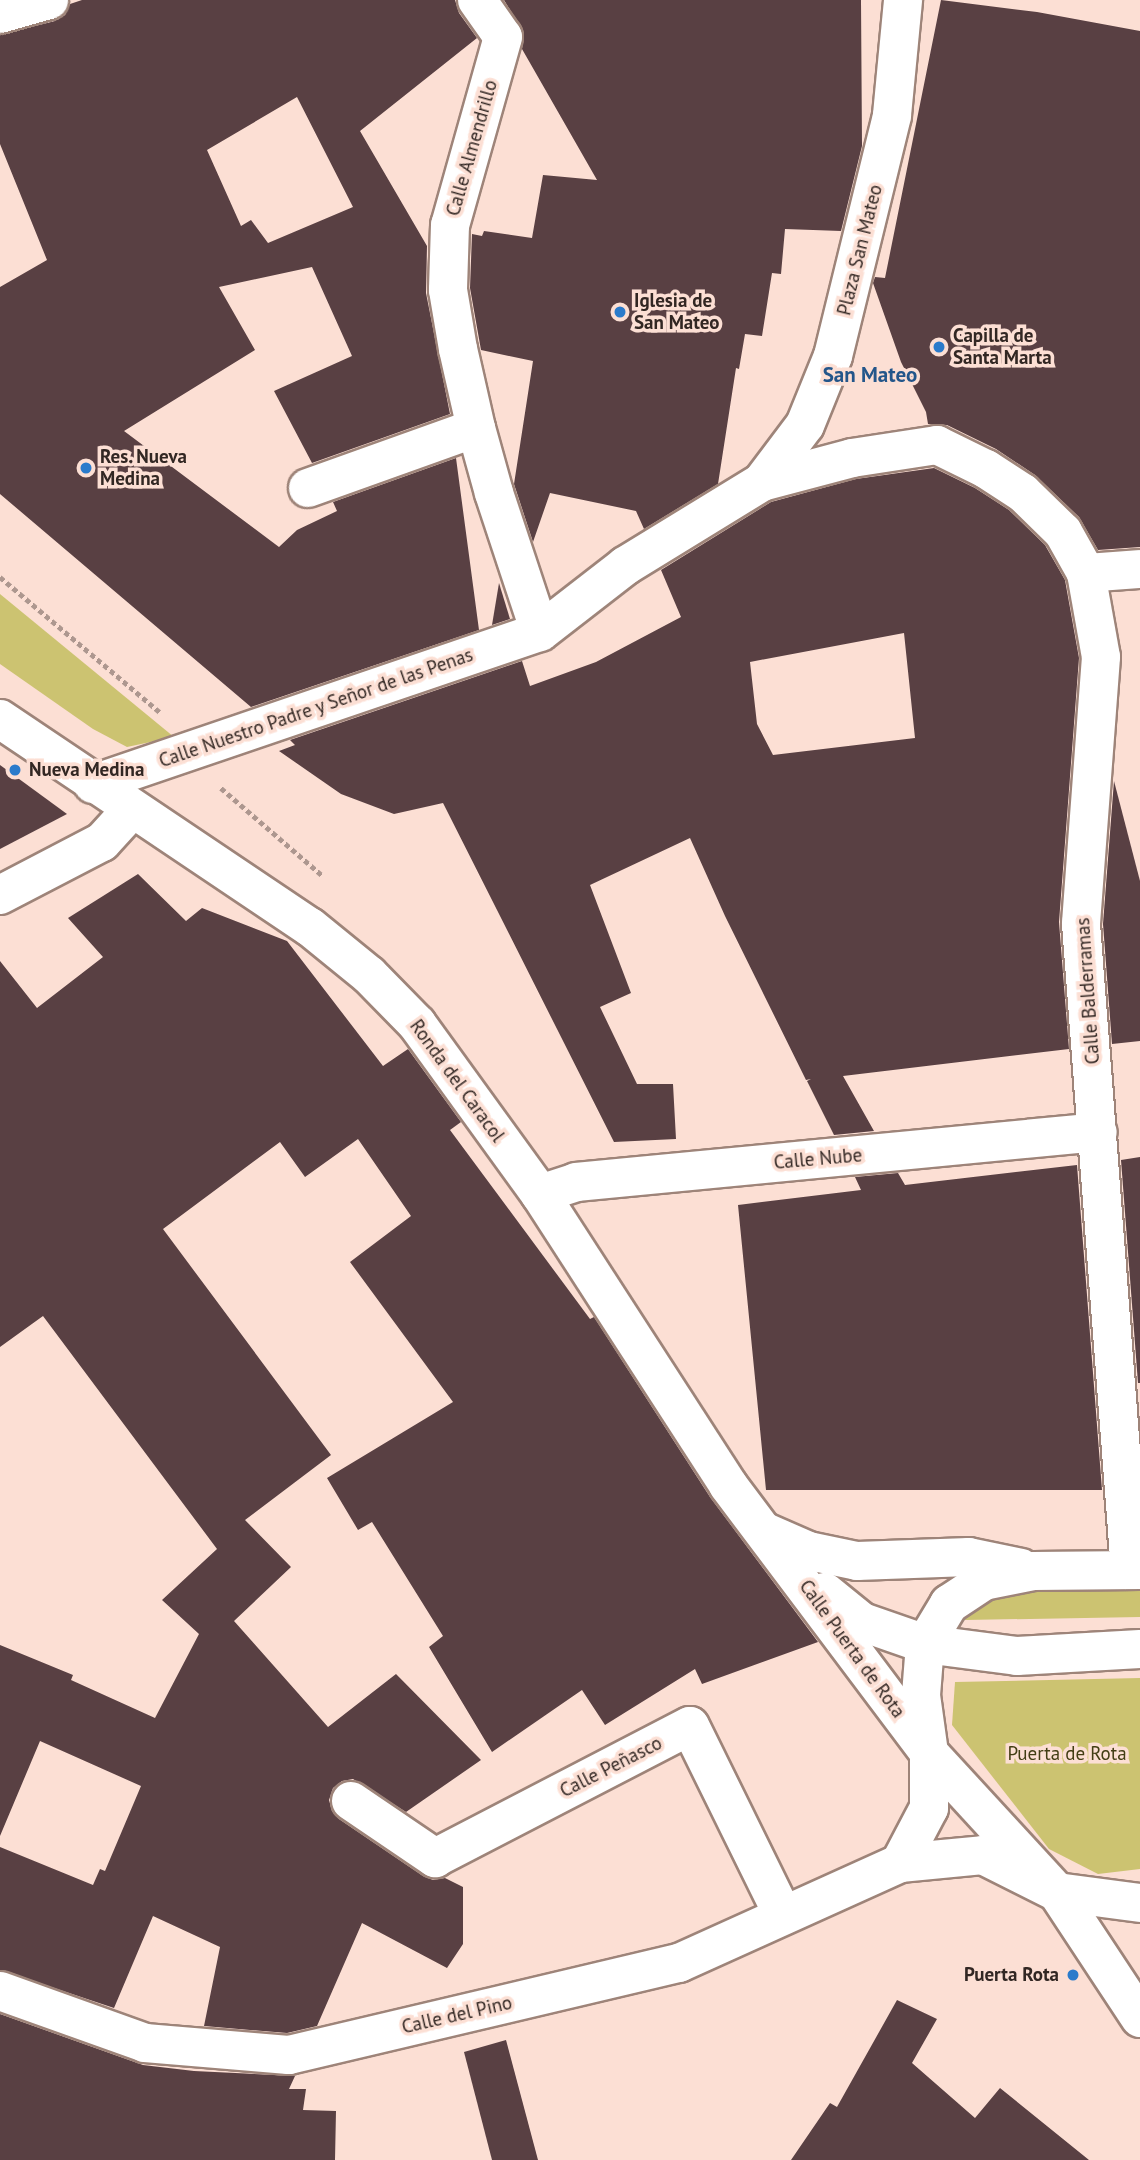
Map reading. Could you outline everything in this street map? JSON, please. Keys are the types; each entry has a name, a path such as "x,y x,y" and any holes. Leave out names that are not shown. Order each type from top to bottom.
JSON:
{"street":[{"path":"0,14 49,0"},
{"name":"Calle Almendrillo","path":"477,0 503,37 450,225 449,290 458,349 476,428 494,494 540,632"},
{"name":"Plaza San Mateo","path":"762,482 805,425 833,356 892,115 903,0"},
{"path":"308,488 476,428"},
{"name":"Plaza San Mateo","path":"540,632 625,566 762,482 852,458 937,445"},
{"name":"Calle Balderramas","path":"937,445 986,469 1023,493 1063,533 1087,573 1101,657 1082,924 1135,1570"},
{"path":"1087,573 1140,569"},
{"name":"Calle Nuestro Padre y Señor de las Penas","path":"93,784 540,632"},
{"name":"Ronda del Caracol","path":"0,719 93,784 310,926 369,975 417,1024 540,1195 728,1485 793,1567"},
{"path":"0,895 102,842 132,809"},
{"name":"Calle Nube","path":"540,1195 576,1182 1098,1132"},
{"name":"Calle Puerta de Rota","path":"765,1532 809,1551 857,1561 969,1557 1033,1571"},
{"name":"Calle Puerta de Rota","path":"793,1567 862,1622 925,1644 1017,1656 1140,1649"},
{"name":"Calle Puerta de Rota","path":"793,1567 929,1753 1057,1892 1140,2018"},
{"name":"Calle Puerta de Rota","path":"900,1863 929,1808 929,1753 921,1695 925,1644 950,1604 984,1581 1033,1571 1135,1570"},
{"name":"Calle Peñasco","path":"351,1801 435,1858 690,1726 783,1915"},
{"path":"900,1863 983,1855 1057,1892 1140,1903"},
{"name":"Calle del Pino","path":"0,1991 145,2043 289,2055 679,1963 900,1863"}],"green space":[{"path":"0,594 174,737 127,747 93,729 0,664"},
{"path":"1021,1590 1140,1590 1140,1617 965,1620 964,1615 989,1598"},
{"name":"Puerta de Rota","path":"1140,1678 1140,1869 1098,1874 1049,1849 952,1725 955,1682"}],"building":[{"path":"82,0 455,0 459,13 477,38 360,131 427,246 426,293 450,414 312,463 274,391 352,356 312,267 219,287 255,350 124,431 279,547 297,530 337,511 333,502 456,458 479,630 251,707 0,494 0,287 47,260 0,144 0,35 55,21 65,15 70,4","holes":["297,97 353,207 268,243 251,220 241,226 207,150"]},
{"name":"Iglesia de San Mateo","path":"504,0 861,0 862,146 841,231 785,229 781,274 772,273 762,336 745,334 739,369 736,368 718,484 644,529 636,511 550,493 533,542 514,484 533,361 481,350 470,288 472,234 482,236 484,231 532,238 543,175 597,180 522,49 524,33"},
{"path":"941,0 1037,12 1140,31 1140,547 1098,550 1079,517 1035,475 996,449 947,425 928,424 926,412 901,362 873,283 875,277 885,278"},
{"path":"934,468 975,488 1009,510 1045,545 1065,580 1079,658 1059,922 1069,1049 843,1076 874,1131 834,1135 807,1081 811,1079 806,1080 725,916 690,838 590,885 631,993 600,1007 637,1084 673,1084 676,1139 614,1142 443,803 394,814 341,794 279,751 295,745 290,740 522,661 530,686 596,662 681,617 661,570 771,502 856,479","holes":["904,633 915,738 773,755 757,724 750,662"]},
{"path":"499,583 510,619 492,625"},
{"path":"0,765 67,814 0,849"},
{"path":"1114,781 1140,881 1140,1041 1112,1044 1103,924"},
{"path":"138,874 186,921 202,908 287,941 383,1066 408,1049 461,1122 450,1130 590,1319 594,1317 710,1497 818,1642 702,1684 695,1669 605,1725 582,1690 492,1752 429,1647 443,1636 372,1522 358,1530 327,1478 453,1402 350,1262 411,1216 358,1139 305,1177 280,1142 163,1229 331,1455 245,1520 291,1567 234,1621 328,1727 396,1674 481,1760 406,1812 353,1779 342,1781 333,1788 329,1800 332,1811 339,1819 423,1876 433,1880 445,1878 463,1887 463,1944 447,1968 362,1923 317,2026 287,2033 204,2026 220,1947 153,1916 114,2008 0,1970 0,1847 93,1885 100,1869 105,1871 141,1786 40,1741 0,1836 0,1645 73,1675 71,1680 155,1718 199,1634 162,1600 217,1549 43,1316 0,1347 0,961 37,1008 103,957 68,918"},
{"path":"1140,1157 1140,1383 1138,1383 1121,1160"},
{"path":"1077,1165 1102,1490 766,1490 738,1205 861,1190 855,1177 898,1173 905,1185"},
{"path":"897,2000 937,2019 912,2063 975,2118 1000,2088 1089,2160 791,2160 830,2103 837,2107"},
{"path":"0,2014 143,2065 194,2071 295,2076 289,2089 306,2089 303,2110 336,2111 335,2160 0,2160"},
{"path":"506,2040 538,2160 492,2160 464,2052"}],"place":[{"name":"Iglesia de San Mateo","path":"620,312"},
{"name":"Capilla de Santa Marta","path":"939,347"},
{"name":"Res. Nueva Medina","path":"86,468"},
{"name":"Nueva Medina","path":"15,770"},
{"name":"Puerta Rota","path":"1073,1975"}],"district":[{"name":"San Mateo","path":"870,375"}]}
